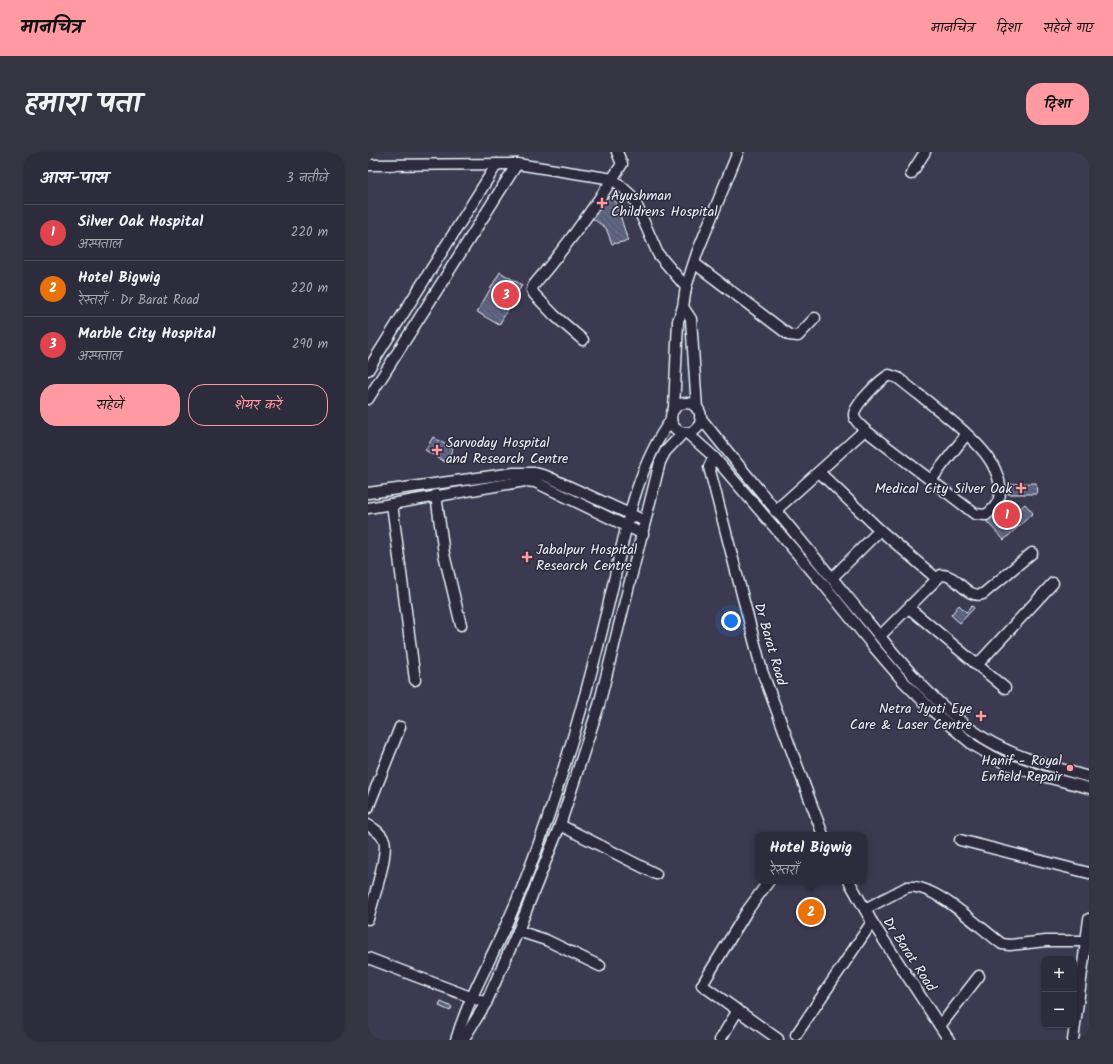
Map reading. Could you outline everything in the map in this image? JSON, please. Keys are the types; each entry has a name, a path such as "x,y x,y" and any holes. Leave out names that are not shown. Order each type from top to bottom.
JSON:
{"street":[{"path":"583,340 554,315 532,290 569,243 622,164 617,152"},
{"path":"456,1040 471,998 515,905 546,821 579,720 627,527 629,513 655,443 671,420 674,409 678,321 683,307 686,287 738,152"},
{"path":"911,174 925,152"},
{"path":"368,370 497,164"},
{"path":"368,399 517,164"},
{"path":"368,165 517,164 612,178 633,197 658,254 686,287"},
{"path":"694,263 789,335 798,336 815,318"},
{"path":"463,1040 486,1002 518,931 560,825 599,705 660,462 665,452 685,433 696,429 699,413 691,319 683,307"},
{"path":"889,375 898,378 984,452 994,469 1000,487 999,500 993,509 986,515 975,514 865,430 855,419 854,414 857,406 881,379 889,375"},
{"path":"674,409 686,403 699,413 776,511 880,636 919,682 950,712 984,738 1019,756 1089,777"},
{"path":"671,420 674,428 685,433 714,456 824,584 903,681 934,712 973,745 1004,763 1042,776 1089,788"},
{"path":"776,511 865,430"},
{"path":"931,480 966,435"},
{"name":"Dr Barat Road","path":"714,456 709,467 762,671 821,832"},
{"path":"368,493 514,473 535,472 645,521"},
{"path":"819,472 880,530 936,578"},
{"path":"368,508 436,495 525,481 535,482 550,488 643,534"},
{"path":"436,495 444,554 461,625"},
{"path":"392,504 415,680"},
{"path":"832,578 880,530"},
{"path":"880,636 909,608 936,578 941,575 945,574 972,595 977,596 982,594 1032,553"},
{"path":"977,665 1030,606 1053,583"},
{"path":"909,608 1005,688"},
{"path":"368,808 400,726"},
{"path":"368,825 377,831 384,840 385,853 368,919"},
{"path":"560,825 656,874"},
{"path":"960,840 1089,873"},
{"path":"768,884 747,911 702,985 778,1039"},
{"name":"Dr Barat Road","path":"851,884 872,922 949,1040"},
{"path":"865,909 906,887 922,887 957,908 1002,944 1010,945 1046,941 1086,941"},
{"path":"1073,1040 1089,919"},
{"path":"796,1035 872,922"},
{"path":"518,931 546,940 600,966"},
{"path":"368,958 471,998 486,1002"},
{"path":"940,1026 979,976"},
{"path":"720,1040 738,1010"}],"building":[{"path":"606,195 616,202 628,241 612,244 606,228 589,216"},
{"path":"500,272 522,285 499,325 477,312"},
{"path":"433,437 453,449 445,462 425,450"},
{"path":"1036,483 1037,494 1008,494 1008,484"},
{"path":"1011,504 1017,511 1025,504 1033,513 1004,540 987,522 998,508"},
{"path":"959,605 966,612 972,606 974,608 960,623 951,615"},
{"path":"441,1002 452,1007 450,1011 439,1006"}],"place":[{"name":"Ayushman Childrens Hospital","path":"602,203"},
{"name":"Marble City Hospital","path":"506,295"},
{"name":"Sarvoday Hospital and Research Centre","path":"437,450"},
{"name":"Medical City Silver Oak","path":"1021,488"},
{"name":"Silver Oak Hospital","path":"1007,515"},
{"name":"Jabalpur Hospital Research Centre","path":"527,557"},
{"name":"Netra Jyoti Eye Care & Laser Centre","path":"981,716"},
{"name":"Hanif - Royal Enfield Repair","path":"1070,768"},
{"name":"Hotel Bigwig","path":"811,912"}]}
